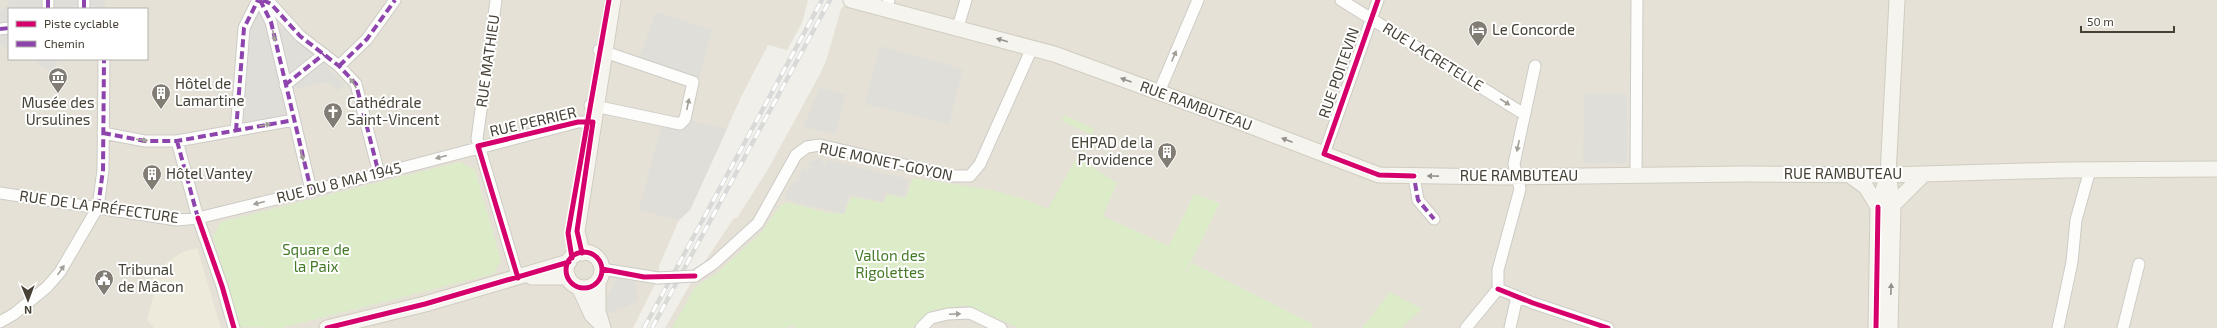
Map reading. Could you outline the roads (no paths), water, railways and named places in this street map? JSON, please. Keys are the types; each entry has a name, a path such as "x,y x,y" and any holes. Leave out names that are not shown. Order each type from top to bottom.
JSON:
{"street":[{"path":"259,0 271,22 311,190"},
{"path":"236,131 244,28 259,0"},
{"path":"263,0 271,4 300,36 339,66 356,84 379,174"},
{"path":"339,66 367,39 395,0"},
{"name":"RUE MATHIEU","path":"496,0 477,139 520,277"},
{"path":"582,252 577,231 593,122 593,106 602,51 614,0"},
{"name":"RUE RAMBUTEAU","path":"850,0 888,5 1032,48 1159,92 1379,175 1888,175 2090,170 2217,169"},
{"path":"958,27 966,0"},
{"path":"1159,92 1198,0"},
{"name":"RUE LACRETELLE","path":"1341,0 1524,114"},
{"name":"RUE POITEVIN","path":"1324,154 1378,0"},
{"path":"1636,175 1637,0"},
{"path":"1890,328 1893,205 1888,175 1897,0"},
{"name":"RUE MONET-GOYON","path":"600,275 627,275 658,278 695,276 713,264 758,223 796,155 807,147 820,145 960,177 970,176 980,164 1032,48"},
{"path":"593,106 680,124 685,119 693,82 602,51"},
{"path":"285,85 324,54"},
{"path":"0,322 14,314 47,287 60,272 98,207 103,170 104,60"},
{"path":"1466,328 1498,289 1498,270 1520,189 1514,164 1535,66"},
{"path":"104,133 145,141 176,141 294,120"},
{"name":"RUE PERRIER","path":"478,146 578,122 593,122"},
{"path":"176,141 198,218 222,286 234,328"},
{"name":"RUE DU 8 MAI 1945","path":"198,218 379,174 478,146"},
{"path":"2058,328 2072,262 2076,220 2090,170"},
{"path":"1848,174 1866,188 1878,208"},
{"path":"1893,205 1924,174"},
{"path":"1876,328 1878,208 1888,175"},
{"path":"1415,183 1418,200 1434,219"},
{"name":"RUE DE LA PRÉFECTURE","path":"0,192 177,220 198,218"},
{"path":"582,252 598,258 600,275 598,311 602,326 592,315 572,275 576,254 582,252"},
{"path":"2122,328 2138,264"},
{"path":"327,328 425,304 520,277 540,269 572,275 589,287 600,275"},
{"path":"1498,289 1608,328"},
{"path":"1510,328 1517,297"},
{"path":"921,328 931,318 948,314 970,313 1001,328"}],"railway":[{"path":"644,328 822,0"},
{"path":"652,328 830,0"}],"place":[{"name":"Le Concorde","path":"1478,47"},
{"name":"Musée des Ursulines","path":"58,94"},
{"name":"Hôtel de Lamartine","path":"161,110"},
{"name":"Cathédrale Saint-Vincent","path":"333,129"},
{"name":"EHPAD de la Providence","path":"1167,169"},
{"name":"Hôtel Vantey","path":"152,191"},
{"name":"Tribunal de Mâcon","path":"104,296"}],"park label":[{"name":"Square de la Paix","path":"316,258"},
{"name":"Vallon des Rigolettes","path":"890,264"}]}
